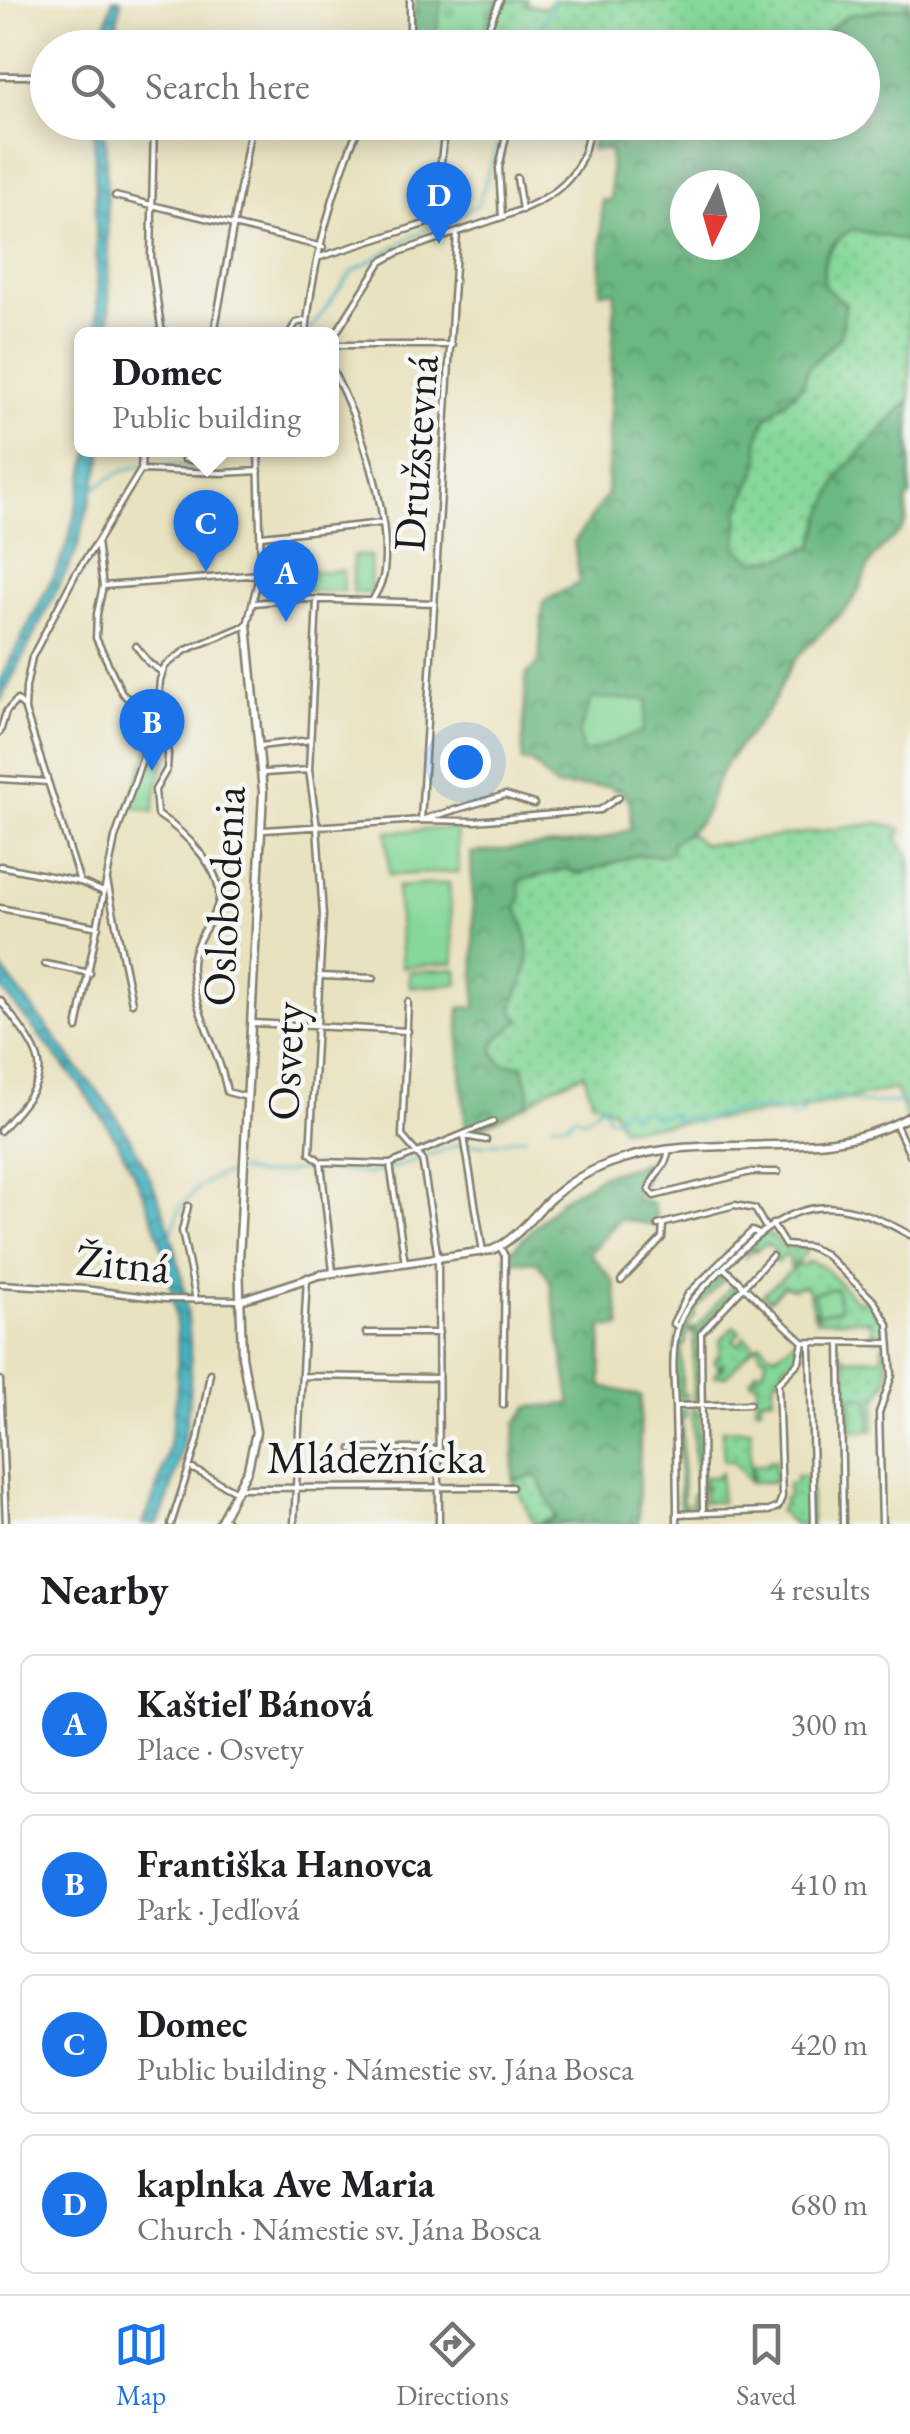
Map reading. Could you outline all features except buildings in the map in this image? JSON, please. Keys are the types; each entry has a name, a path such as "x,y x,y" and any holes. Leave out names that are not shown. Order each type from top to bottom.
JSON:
{"street":[{"path":"410,0 410,30"},
{"path":"488,30 500,0"},
{"path":"0,76 30,76"},
{"path":"154,140 152,279 161,327"},
{"path":"215,327 249,140"},
{"path":"306,327 341,172 354,140"},
{"path":"502,216 500,168 505,140"},
{"path":"339,330 381,262 431,238 522,210 556,193 567,184 587,140"},
{"path":"320,257 421,230 432,223 443,144"},
{"path":"518,178 522,210"},
{"path":"115,196 323,247"},
{"path":"421,230 431,238"},
{"name":"Družstevná","path":"421,820 457,233"},
{"path":"294,327 307,320"},
{"path":"339,343 452,345"},
{"path":"339,385 364,444 382,523 384,572 372,601"},
{"path":"80,882 26,710 32,657 76,573 142,466 142,457"},
{"path":"184,460 208,462 211,457"},
{"path":"77,1028 115,838 156,716 162,672 186,650 247,625 254,604 260,574 258,457"},
{"path":"142,466 259,471"},
{"path":"261,536 382,523"},
{"path":"97,542 103,586 96,624 100,652 122,693 138,709 156,716 164,729 167,769 156,790 158,814 187,836 220,887 218,906 202,930 191,967 195,992 224,1073 226,1092 247,1097"},
{"path":"103,586 260,574"},
{"path":"254,604 317,600 435,603"},
{"name":"Osvety","path":"317,600 309,770 323,903 310,1153 321,1167 362,1162 390,1167"},
{"name":"Oslobodenia","path":"223,1522 252,1460 256,1432 242,1356 240,1300 243,1170 262,830 260,746 247,625"},
{"path":"136,646 149,664 162,672"},
{"path":"0,732 11,704 17,700 26,710"},
{"path":"260,746 310,740"},
{"path":"262,774 309,770"},
{"path":"0,779 48,782"},
{"path":"421,820 505,794 534,804"},
{"path":"262,830 421,820 475,821 600,810 619,797"},
{"path":"0,866 80,882 104,892"},
{"path":"106,878 132,1003"},
{"path":"0,908 98,928"},
{"path":"46,964 90,973"},
{"name":"Osvety","path":"319,976 374,978"},
{"path":"0,1000 35,1048 41,1067 34,1091 0,1132"},
{"path":"408,1002 402,1136 420,1155 438,1258 439,1524"},
{"path":"250,1022 408,1031"},
{"path":"240,1300 307,1277 482,1252 500,1246 577,1178 624,1158 667,1148 829,1142 896,1125 910,1116"},
{"path":"464,1142 493,1122"},
{"path":"896,1125 910,1155"},
{"path":"405,1263 390,1167 464,1142 486,1140"},
{"path":"464,1142 482,1252"},
{"path":"667,1148 668,1160 650,1183 649,1193 654,1196 751,1172 778,1172"},
{"path":"321,1167 333,1272"},
{"path":"770,1172 770,1180"},
{"path":"621,1281 662,1238 660,1225 740,1205 750,1206 761,1216 766,1228"},
{"path":"188,1206 182,1231 194,1300"},
{"path":"712,1276 757,1233 813,1208 842,1208 872,1215 910,1235"},
{"path":"761,1216 782,1219"},
{"path":"772,1224 785,1245 820,1251 869,1296 884,1316 891,1343 892,1380 880,1413 882,1524"},
{"path":"678,1524 674,1357 678,1327 688,1304 752,1230 757,1233"},
{"path":"500,1246 505,1256 503,1405"},
{"path":"702,1512 702,1330 772,1256"},
{"path":"724,1268 803,1342 891,1343"},
{"path":"294,1524 307,1277"},
{"name":"Žitná","path":"0,1284 169,1299 240,1300"},
{"path":"366,1333 438,1333"},
{"path":"677,1514 768,1511 778,1507 782,1497 779,1380 799,1362 803,1342"},
{"path":"810,1344 814,1524"},
{"path":"840,1344 843,1524"},
{"path":"172,1524 191,1468 210,1372"},
{"path":"302,1376 439,1378"},
{"path":"0,1380 6,1524"},
{"path":"675,1406 750,1404"},
{"path":"352,1450 439,1449"},
{"name":"Mládežnícka","path":"191,1468 239,1490 512,1487"}],"green space":[{"path":"416,0 442,0 437,30 412,30"},
{"path":"442,0 498,0 485,30 437,30"},
{"path":"498,0 527,0 527,5 545,8 552,0 910,0 910,6 848,15 829,30 485,30"},
{"path":"910,6 910,242 852,229 826,253 825,288 846,303 840,337 809,367 802,386 765,419 758,441 760,461 739,510 737,548 754,561 781,558 814,546 841,473 910,400 910,496 906,500 906,520 900,532 872,560 852,602 793,663 772,705 722,771 702,819 671,843 672,851 663,856 637,855 581,874 565,869 519,881 521,898 517,907 529,952 513,1012 522,1020 496,1040 493,1052 502,1064 522,1065 529,1089 528,1104 466,1135 459,1024 460,1008 476,1007 471,853 596,841 631,829 630,802 619,788 556,787 532,763 522,761 526,675 539,663 543,602 580,582 574,542 607,495 615,291 600,292 602,200 611,201 610,150 591,149 592,140 880,140 880,30 829,30 848,15"},
{"path":"852,229 910,242 910,400 822,517 814,546 781,558 754,561 736,548 739,510 760,461 758,441 765,419 802,386 809,367 840,337 825,291 824,265 837,241"},
{"path":"353,556 370,556 371,593 353,593"},
{"path":"307,571 343,571 343,591 307,591"},
{"path":"592,698 648,700 643,731 583,754 579,733"},
{"path":"156,729 164,761 154,812 129,806"},
{"path":"880,823 902,829 897,841 910,855 910,1126 895,1089 793,1111 622,1129 613,1110 592,1100 584,1073 528,1104 529,1089 493,1052 511,1016 527,959 527,941 517,907 521,898 518,881 566,869 581,874 637,855 663,856 671,843 689,833 702,844 729,843"},
{"path":"456,828 459,872 389,875 387,832"},
{"path":"449,883 454,963 402,967 397,887"},
{"path":"457,969 458,984 410,987 409,972"},
{"path":"647,1162 645,1179 635,1198 653,1204 657,1222 653,1225 620,1219 590,1253 614,1282 621,1327 602,1327 601,1386 641,1396 638,1524 539,1524 556,1517 538,1476 513,1480 516,1423 529,1407 571,1404 550,1281 538,1262 507,1261 506,1256 561,1200 603,1175"},
{"path":"767,1233 786,1248 806,1249 805,1254 792,1268 792,1261 785,1255 777,1263 773,1260 775,1249 765,1244 744,1259 759,1236"},
{"path":"810,1261 822,1266 859,1303 866,1296 884,1321 888,1339 875,1339 874,1331 870,1335 872,1323 863,1321 871,1320 816,1320 819,1306 817,1303 814,1317 808,1290 803,1286 783,1286 770,1300 763,1294 799,1264"},
{"path":"720,1276 729,1280 724,1279 694,1311 696,1314 687,1326 685,1345 681,1346 682,1394 686,1394 686,1401 680,1403 675,1367 681,1328 691,1306"},
{"path":"735,1282 738,1289 699,1333 699,1400 693,1403 694,1334 690,1330 697,1332 691,1328 696,1328"},
{"path":"836,1288 840,1309 818,1314 813,1293"},
{"path":"734,1326 740,1332 733,1340 740,1345 744,1336 755,1346 726,1376 714,1376 719,1367 722,1370 722,1363 719,1366 714,1362 720,1357 720,1341"},
{"path":"796,1339 800,1348 797,1360 794,1357 783,1366 785,1370 773,1383 773,1397 761,1398 761,1407 755,1407 758,1382 751,1382 751,1377 758,1376 756,1370 763,1371 767,1356 761,1355 757,1346 761,1343 777,1354"},
{"path":"882,1345 887,1346 888,1379 877,1400 874,1431 870,1431 870,1398 852,1397 852,1431 848,1431 843,1355 846,1359 882,1358"},
{"path":"852,1397 870,1397 870,1431 852,1431"},
{"path":"692,1408 699,1411 701,1506 696,1511 692,1507 692,1494 696,1494"},
{"path":"686,1410 682,1417 683,1503 687,1504 683,1511 678,1411"},
{"path":"751,1429 750,1482 733,1461 724,1461 722,1430"},
{"path":"775,1460 775,1482 752,1482 753,1465 768,1465 768,1461"},
{"path":"721,1472 721,1502 705,1502 704,1488 709,1487 704,1487 704,1477 716,1477"},
{"path":"537,1476 557,1517 534,1524 513,1480"},
{"path":"796,1476 810,1476 811,1524 794,1524 779,1511 788,1497 788,1484 796,1483"}],"water":[{"path":"113,0 121,0 116,30 104,30"},
{"path":"94,140 105,140 110,327 98,327"},
{"path":"88,457 102,457 76,552 0,702 0,680 69,538"},
{"path":"0,966 117,1117 164,1213 179,1264 188,1316 186,1421 176,1473 158,1524 143,1524 161,1477 172,1429 177,1380 171,1284 159,1236 119,1145 78,1083 0,987"}],"waterway":[{"path":"537,30 557,0"},
{"path":"312,327 352,272 478,205 498,140"},
{"path":"93,490 137,467 209,466 215,457"},
{"path":"552,1123 567,1124 575,1115 583,1120 603,1104 608,1117 615,1119 622,1110 631,1115 637,1110 650,1112 654,1118 671,1113 676,1122 687,1115 696,1123 734,1111 775,1109 778,1114 788,1109 792,1118 803,1114 801,1105 841,1096 867,1103 910,1103"},
{"path":"171,1234 180,1208 199,1187 215,1177 240,1170 258,1175 318,1168 366,1174 461,1144 482,1145 526,1137"}],"place":[{"name":"kaplnka Ave Maria","path":"439,244"},
{"name":"Domec","path":"206,572"},
{"name":"Kaštieľ Bánová","path":"286,622"},
{"name":"Františka Hanovca","path":"152,771"}]}
